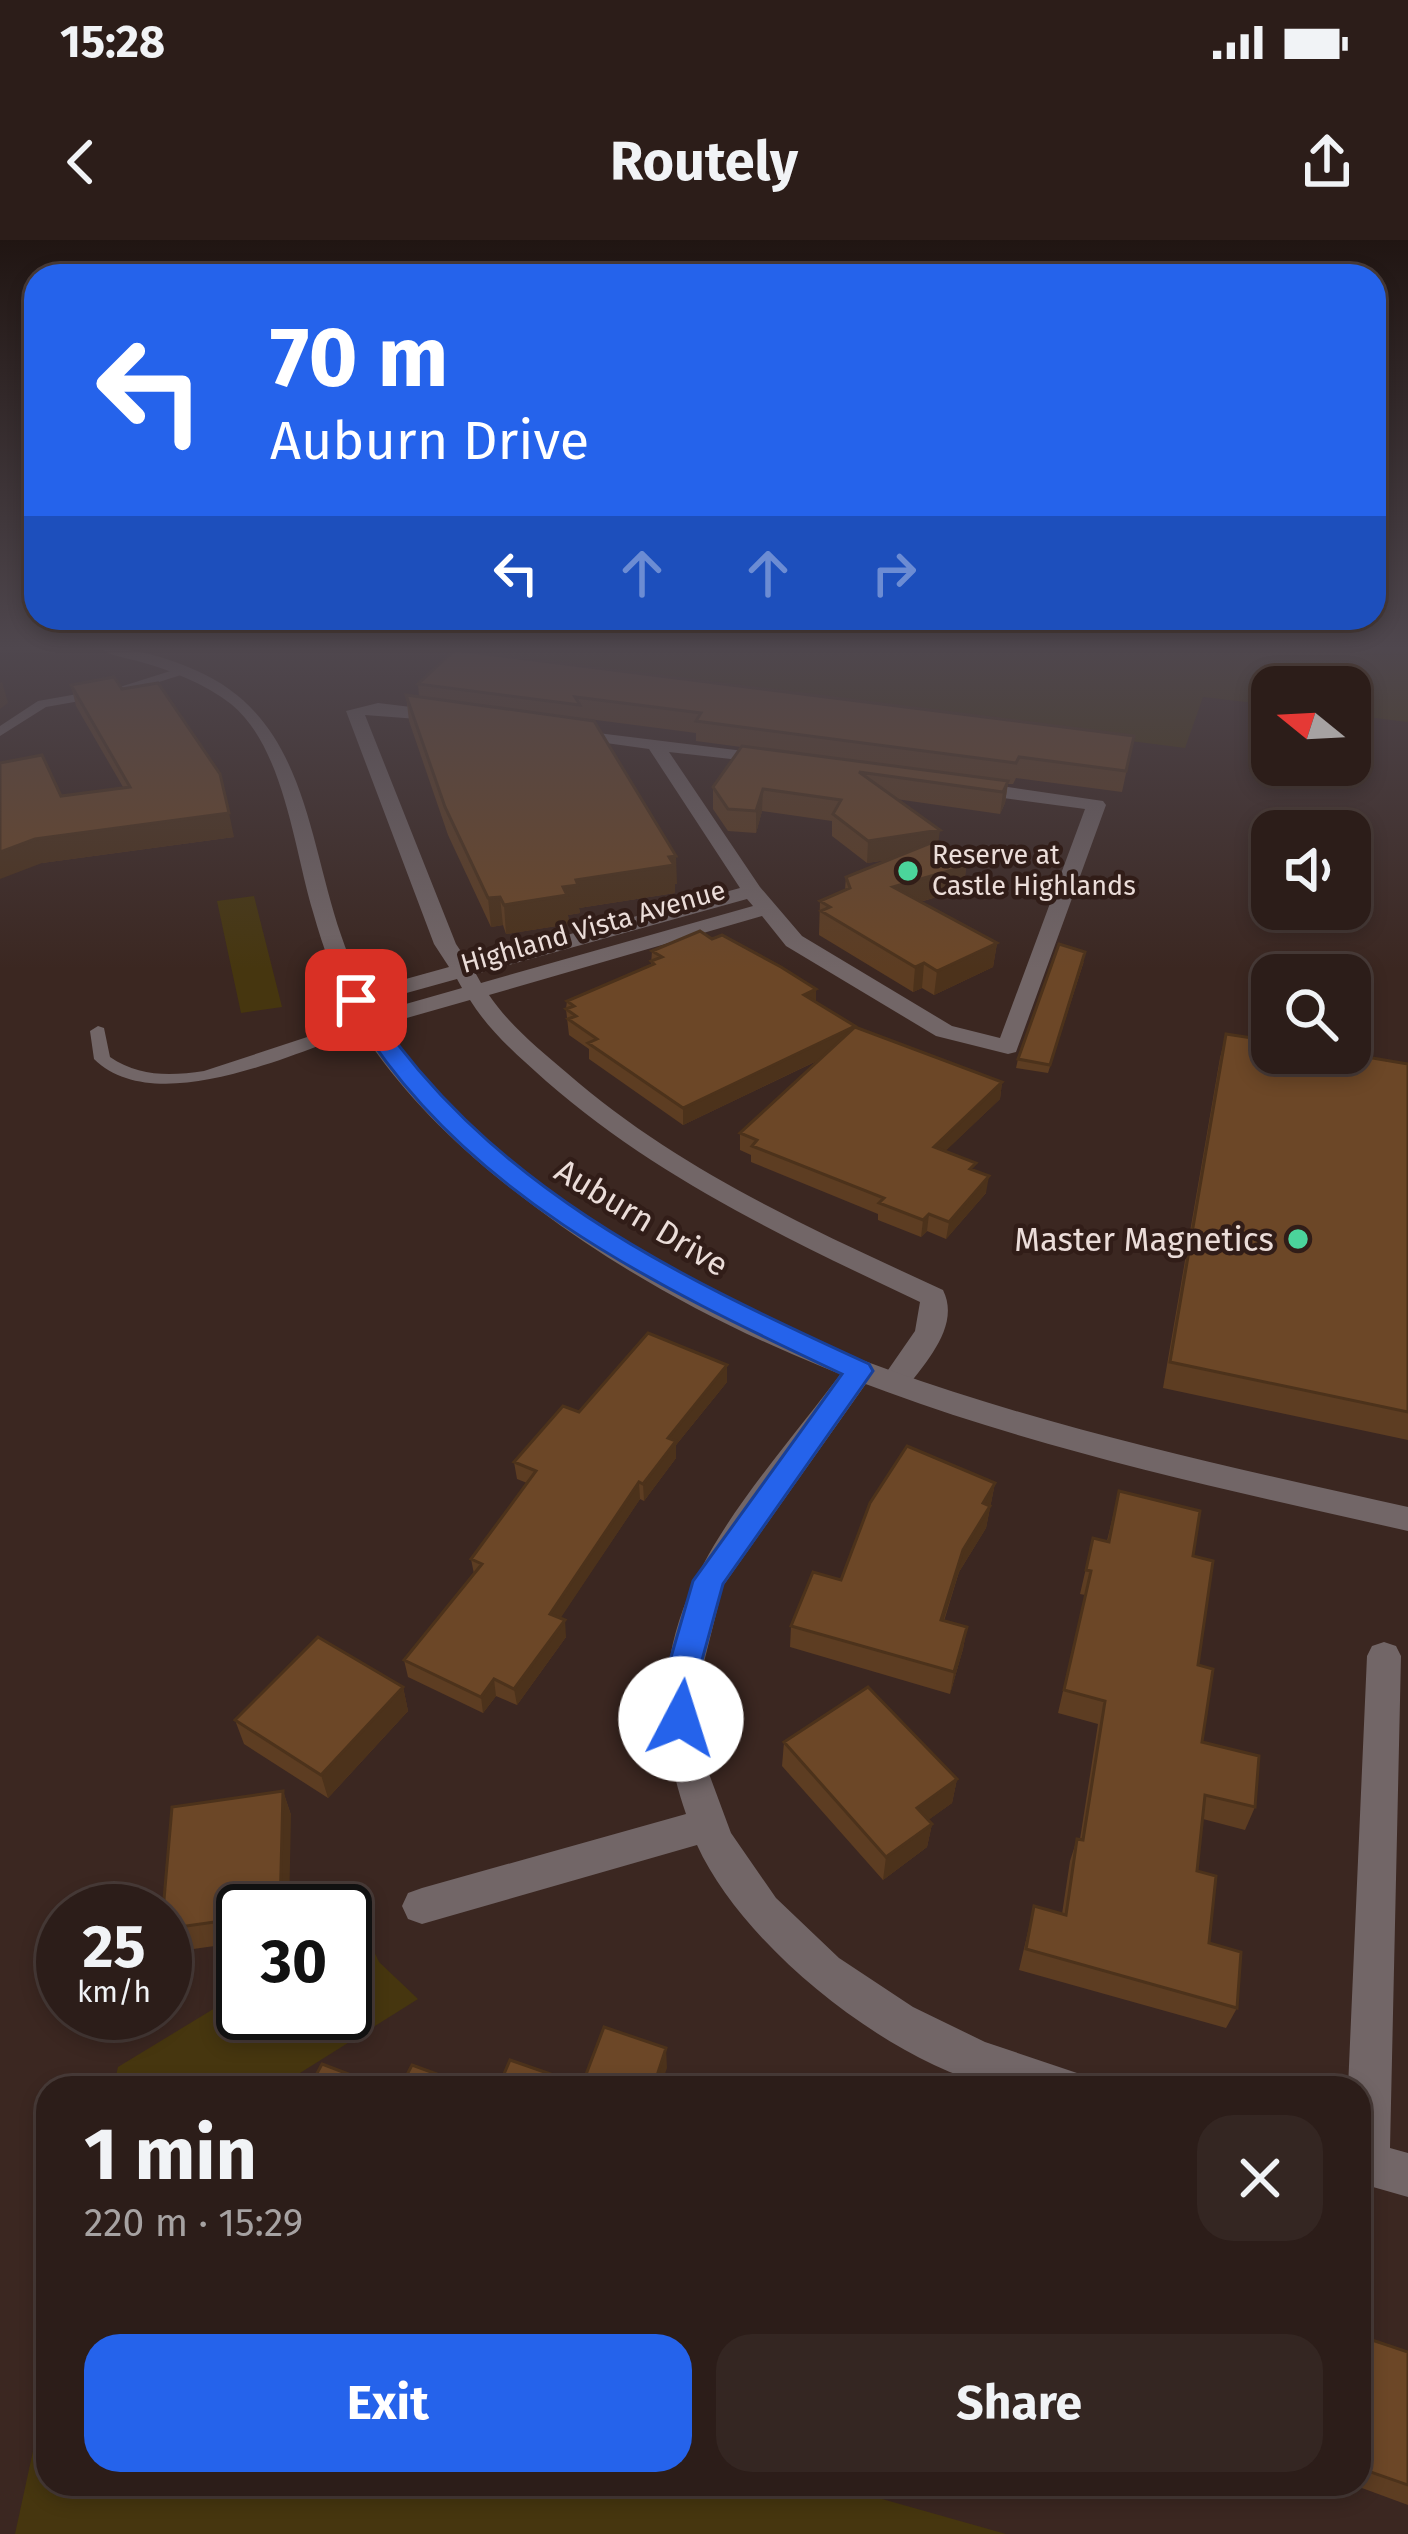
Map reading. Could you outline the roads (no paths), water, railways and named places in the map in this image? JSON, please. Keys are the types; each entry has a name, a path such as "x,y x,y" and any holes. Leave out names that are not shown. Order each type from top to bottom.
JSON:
{"street":[{"name":"Auburn Drive","path":"275,755 362,1011 447,1120 560,1214 689,1292 877,1377 1023,1429 1408,1519"},
{"path":"372,755 445,944 491,1015 556,1080 632,1138 765,1218 934,1297 938,1310 932,1326 877,1377 732,1544 708,1581 683,1671 681,1719 689,1772 708,1825 735,1875 774,1924 820,1970 868,2007 918,2037 1020,2076"},
{"name":"Highland Vista Avenue","path":"662,755 758,900 794,940 944,1031 1008,1047 1096,805 956,786"},
{"path":"732,755 794,764"},
{"name":"Highland Vista Avenue","path":"362,1011 758,900"},
{"path":"1378,2166 1384,1656"},
{"path":"422,1906 708,1825"}],"lane":[{"path":"98,1031 102,1059 113,1069 146,1078 184,1079 207,1076 362,1011"}],"place":[{"name":"Reserve at Castle Highlands","path":"908,871"},
{"name":"Master Magnetics","path":"1298,1239"}]}
